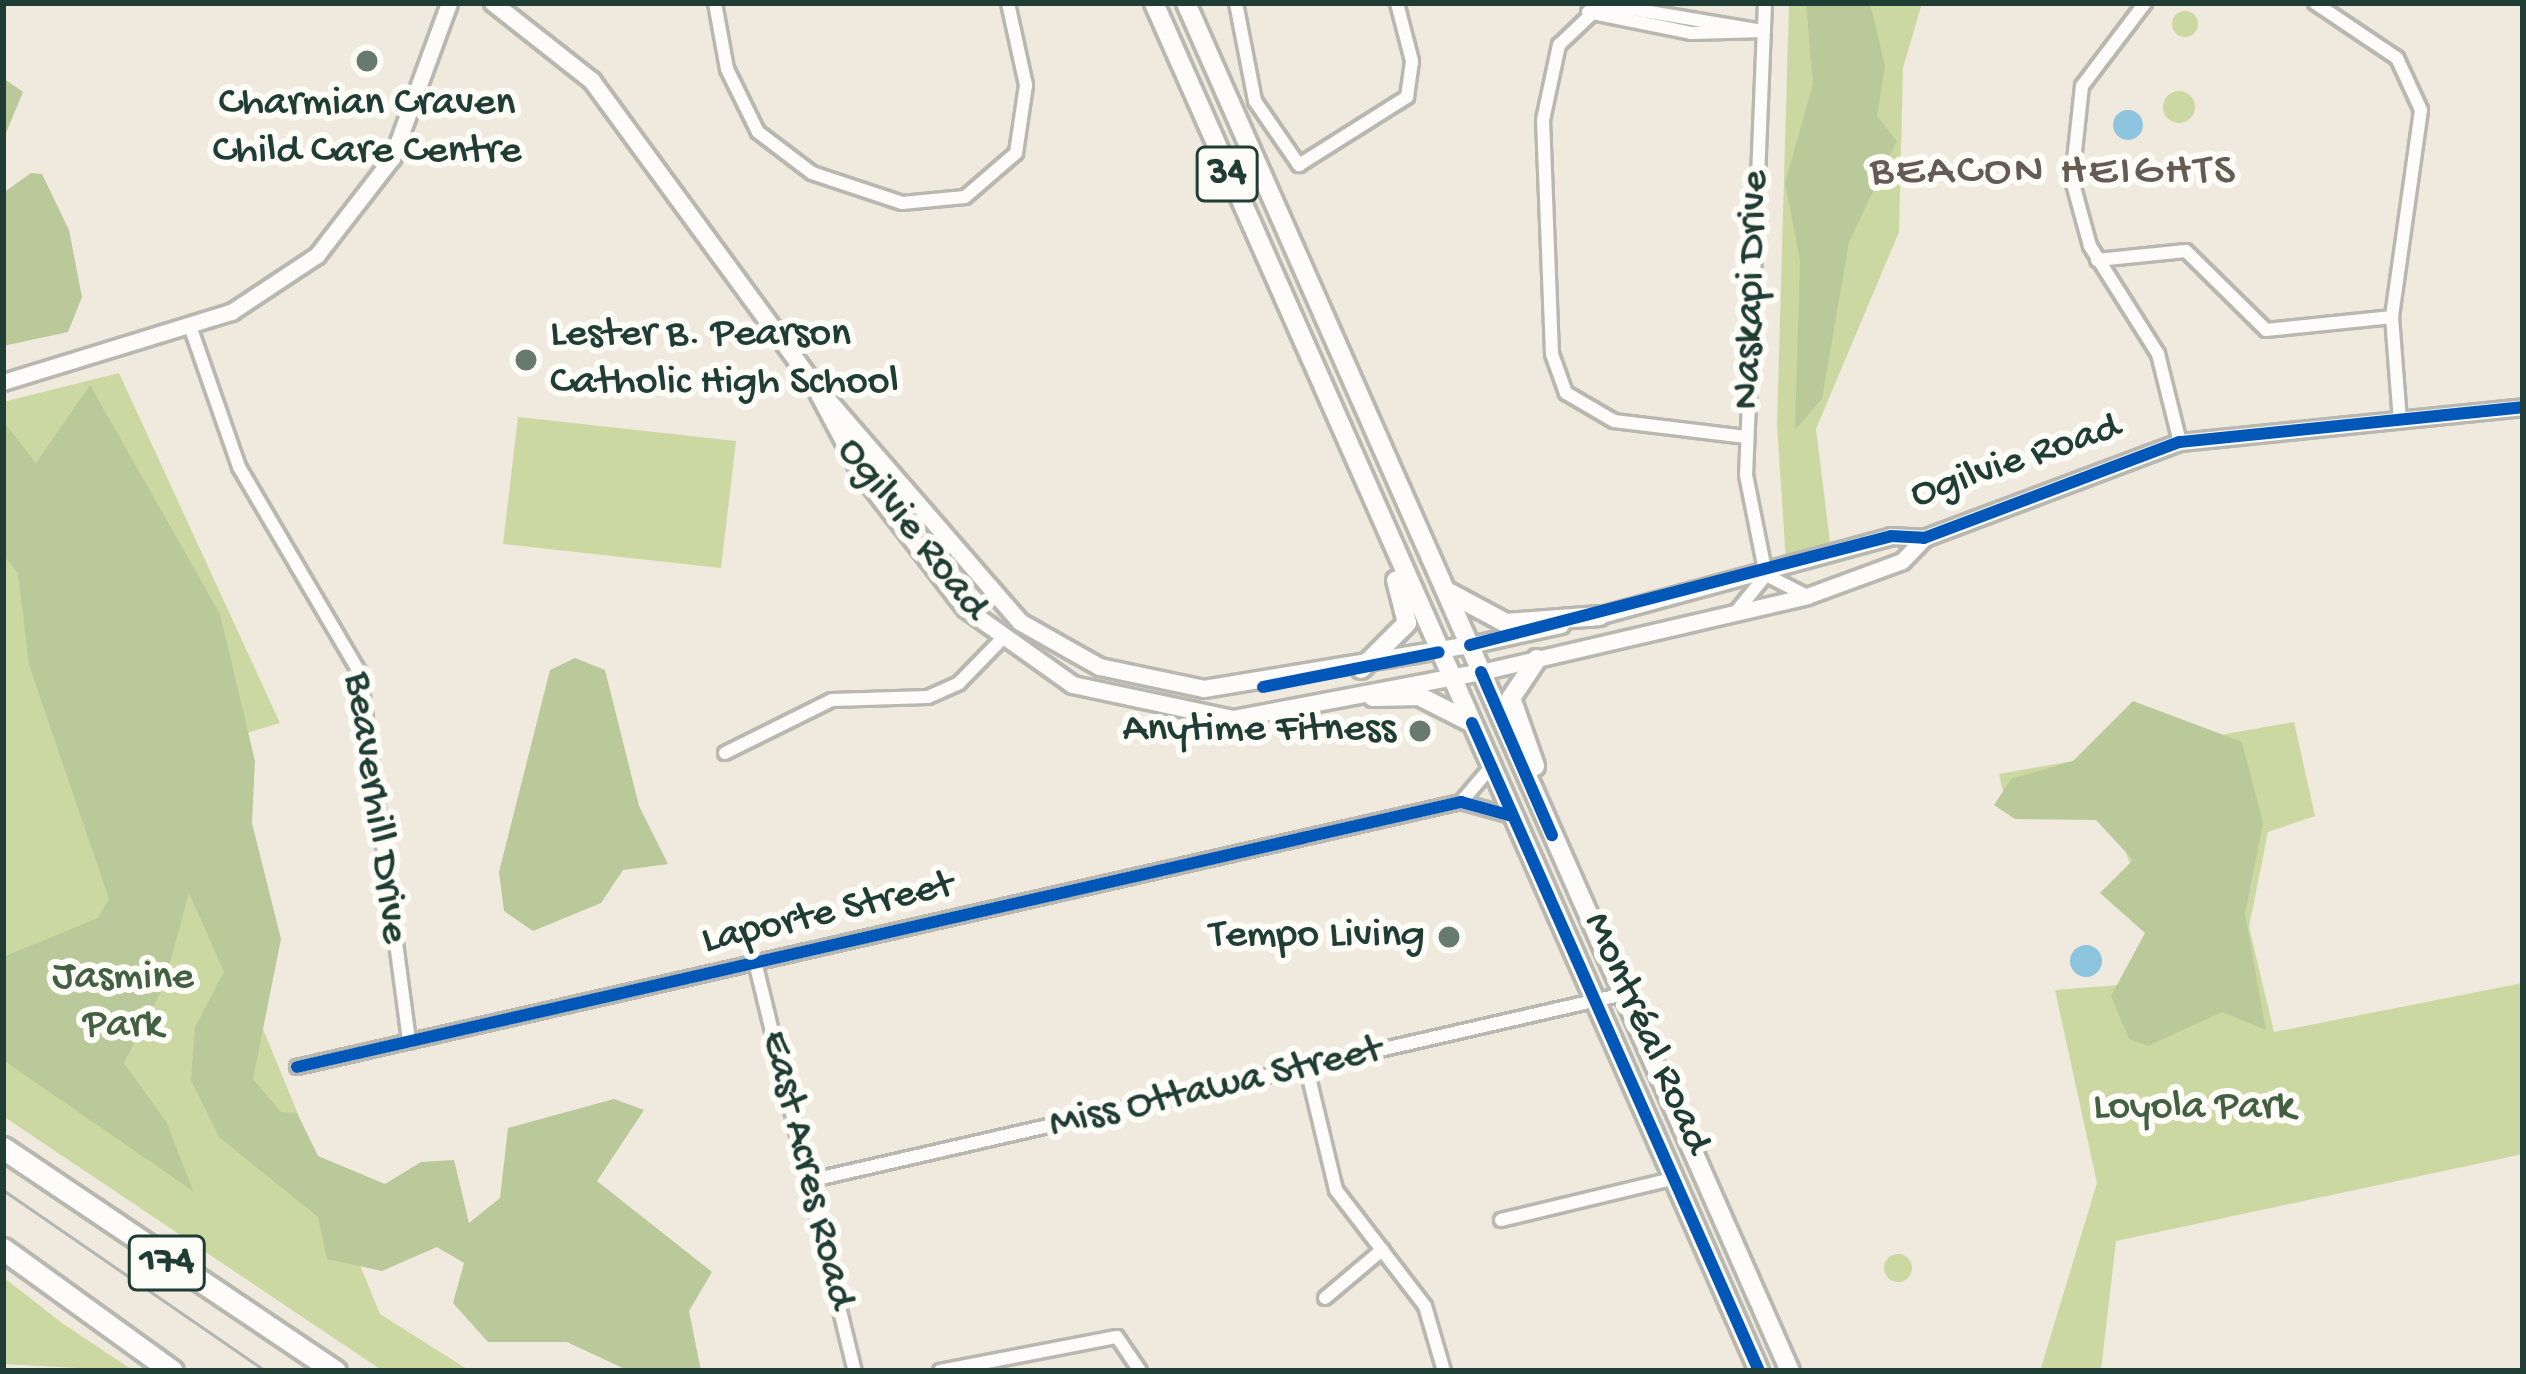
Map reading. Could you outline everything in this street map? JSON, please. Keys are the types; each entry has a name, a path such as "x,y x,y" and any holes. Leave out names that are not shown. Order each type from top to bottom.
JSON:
{"highway":[{"name":"174","path":"3,1148 335,1371"},
{"name":"174","path":"3,1249 172,1371"}],"main road":[{"name":"Ogilvie Road","path":"493,3 605,97 814,385 973,577 1058,645 1136,679 1204,689 1361,669 1470,645"},
{"name":"Montréal Road","path":"1154,3 1300,346 1372,495 1759,1371"},
{"name":"Montréal Road","path":"1186,3 1328,336 1446,590 1790,1371"},
{"path":"1300,346 1328,336"},
{"name":"Ogilvie Road","path":"814,385 827,424 919,554 1000,640 1073,685 1159,711 1256,718 1481,672"},
{"path":"1361,669 1407,622 1372,495"},
{"path":"1446,590 1506,622 1600,616"},
{"path":"1537,659 1511,698 1540,806"},
{"path":"1373,697 1419,696 1472,723"}],"street":[{"path":"3,382 190,326 278,285 363,206 406,128 449,3"},
{"path":"715,3 727,69 758,132 812,173 902,203 964,196 1016,153 1026,86 1008,3"},
{"path":"1236,3 1255,101 1299,165 1407,97 1412,61 1396,3"},
{"name":"Naskapi Drive","path":"1765,3 1746,437 1766,575"},
{"path":"2145,3 2099,56 2070,133 2096,260 2158,354 2180,442"},
{"path":"2315,3 2397,58 2421,110 2392,317 2400,420"},
{"path":"1746,437 1697,424 1593,415 1556,373 1543,120 1559,45 1588,12 1691,33 1764,31"},
{"path":"2096,260 2186,251 2266,330 2392,317"},
{"name":"Beaverhill Drive","path":"190,326 239,467 360,673 409,1042"},
{"name":"Ogilvie Road","path":"1470,645 1766,575 1891,536 1924,538 2180,442 2523,407"},
{"name":"Ogilvie Road","path":"1481,672 1807,596 1902,561 1924,538"},
{"path":"1736,612 1766,575 1807,596"},
{"path":"725,753 832,700 928,697 959,683 1000,640"},
{"path":"1461,802 1491,767"},
{"name":"Laporte Street","path":"297,1067 758,970 1461,802 1513,816"},
{"name":"East Acres Road","path":"758,970 854,1371"},
{"name":"Miss Ottawa Street","path":"808,1181 1624,994"},
{"path":"1307,1069 1336,1190 1425,1306 1444,1371"},
{"path":"1501,1220 1672,1179"},
{"path":"1325,1298 1382,1250"},
{"path":"940,1371 1117,1336 1140,1371"}],"green space":[{"path":"1789,3 1922,3 1903,68 1899,232 1816,429 1830,542 1786,561 1777,425"},
{"path":"1806,3 1870,3 1885,66 1877,116 1897,141 1849,242 1822,399 1795,430 1800,260 1785,183 1813,84"},
{"path":"2185,11 2198,24 2185,37 2172,24"},
{"path":"3,78 23,92 3,140"},
{"path":"2179,91 2190,96 2195,107 2190,118 2179,123 2168,118 2163,107 2168,96"},
{"path":"31,173 42,174 69,230 82,297 68,332 3,346 3,193"},
{"name":"Jasmine Park","path":"119,373 280,723 153,761 380,1314 470,1371 383,1371 3,1116 3,402"},
{"name":"Jasmine Park","path":"90,385 220,614 255,761 252,823 281,939 253,1079 281,1112 297,1113 318,1156 385,1184 421,1162 454,1160 469,1223 500,1198 508,1128 614,1099 644,1110 597,1181 712,1272 689,1311 701,1371 629,1371 567,1342 488,1342 453,1303 464,1263 437,1247 382,1271 327,1259 318,1217 219,1137 191,1080 195,1027 224,972 189,893 163,988 124,1063 167,1123 193,1191 3,1060 3,957 98,918 109,899 29,665 18,573 3,555 3,421 36,463"},
{"path":"518,417 736,441 721,568 503,544"},
{"path":"575,658 605,670 639,806 668,864 623,870 601,903 533,931 504,911 499,872 550,670"},
{"path":"2133,701 2242,742 2263,823 2245,914 2266,1030 2222,1012 2148,1046 2129,1039 2111,996 2145,933 2100,893 2133,860 2096,820 2015,819 1994,805 2011,779 2073,761"},
{"name":"Loyola Park","path":"2294,722 2315,816 2268,832 2249,927 2274,1032 2523,983 2523,1154 2116,1241 2101,1371 2040,1371 2097,1183 2055,990 2170,981 2113,814 2003,792 1999,774"},
{"path":"1898,1254 1908,1258 1912,1268 1908,1278 1898,1282 1888,1278 1884,1268 1888,1258"},
{"path":"3,1277 62,1323 134,1371 3,1364"}],"water":[{"path":"2128,110 2143,125 2128,140 2113,125"},
{"path":"2086,945 2097,950 2102,961 2097,972 2086,977 2075,972 2070,961 2075,950"}],"tram line":[{"path":"3,1190 265,1371"}],"cycle path":[{"path":"1470,645 1891,536 1924,538 2180,442 2523,407"},
{"path":"1263,687 1439,652"},
{"path":"1481,672 1552,835"},
{"path":"1472,723 1759,1371"},
{"path":"297,1067 1461,802 1512,816"}],"place":[{"name":"Charmian Craven Child Care Centre","path":"367,61"},
{"name":"Lester B. Pearson Catholic High School","path":"526,360"},
{"name":"Anytime Fitness","path":"1420,731"},
{"name":"Tempo Living","path":"1449,937"}],"district":[{"name":"BEACON HEIGHTS","path":"2054,173"}]}
